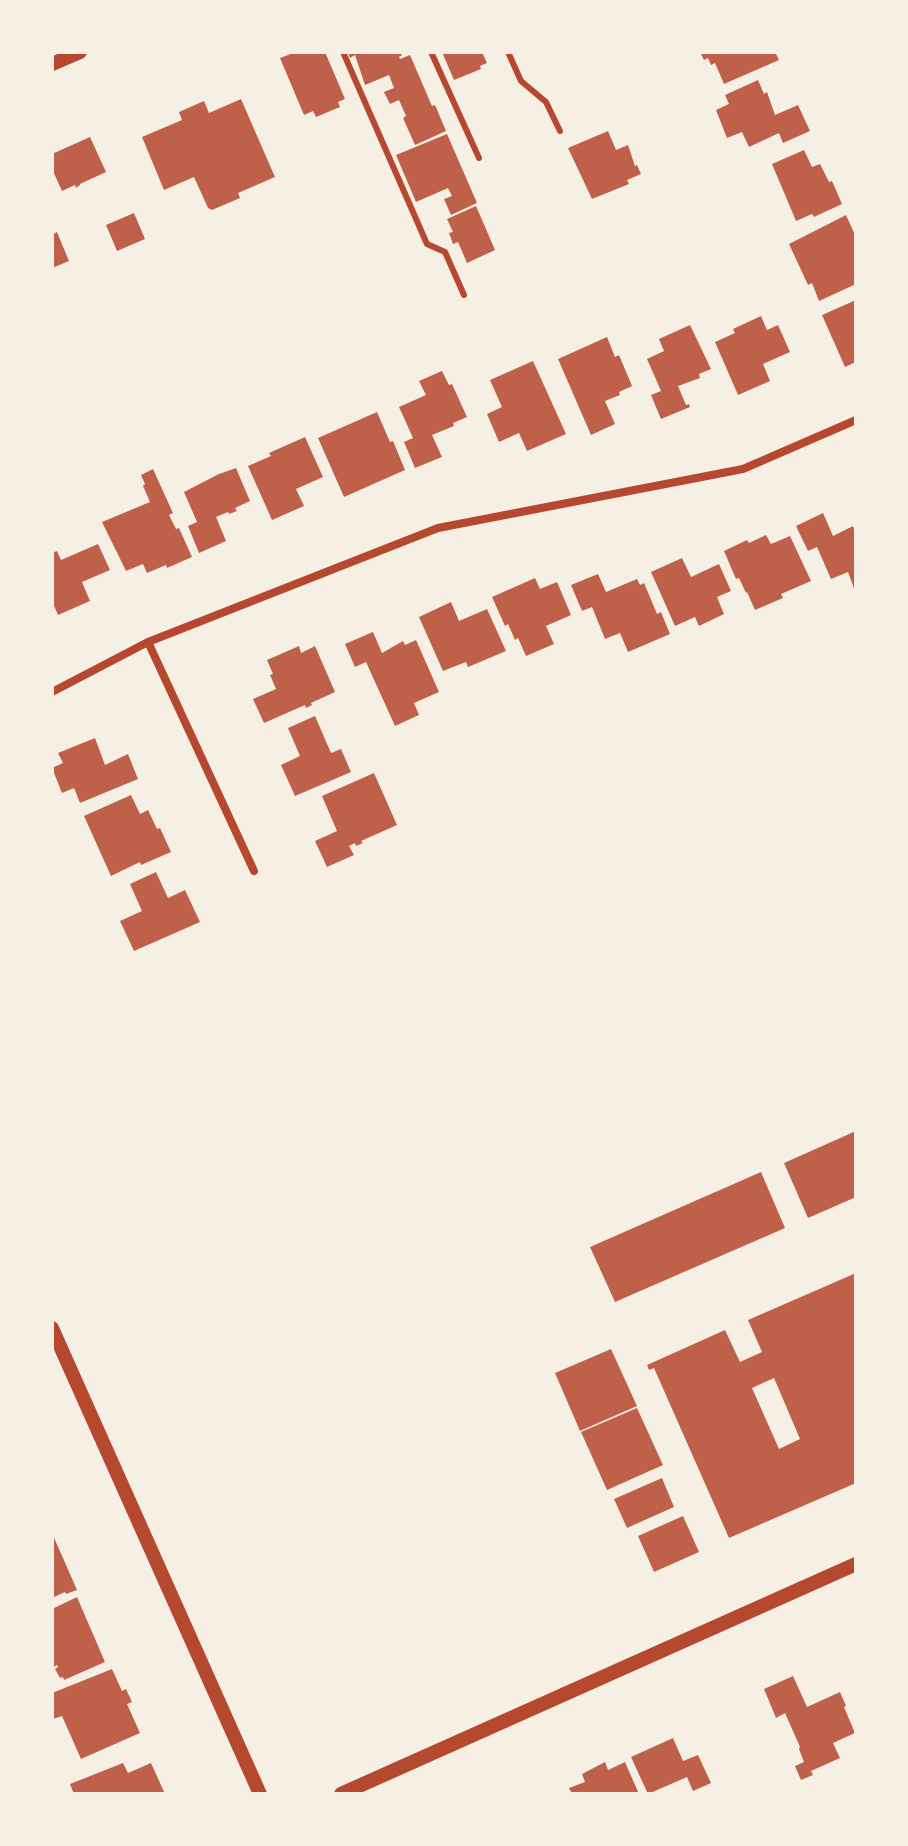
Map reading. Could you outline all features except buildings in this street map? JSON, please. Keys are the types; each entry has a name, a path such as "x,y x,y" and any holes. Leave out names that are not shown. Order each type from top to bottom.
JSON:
{"street":[{"path":"52,64 80,52"},
{"path":"52,692 148,642 438,528 743,469 856,420"},
{"path":"148,642 254,871"},
{"path":"52,1328 260,1794"},
{"path":"341,1794 856,1564"}],"lane":[{"path":"343,52 427,244 445,252 464,295"},
{"path":"431,52 479,158"},
{"path":"508,52 521,81 546,102 560,131"}]}
